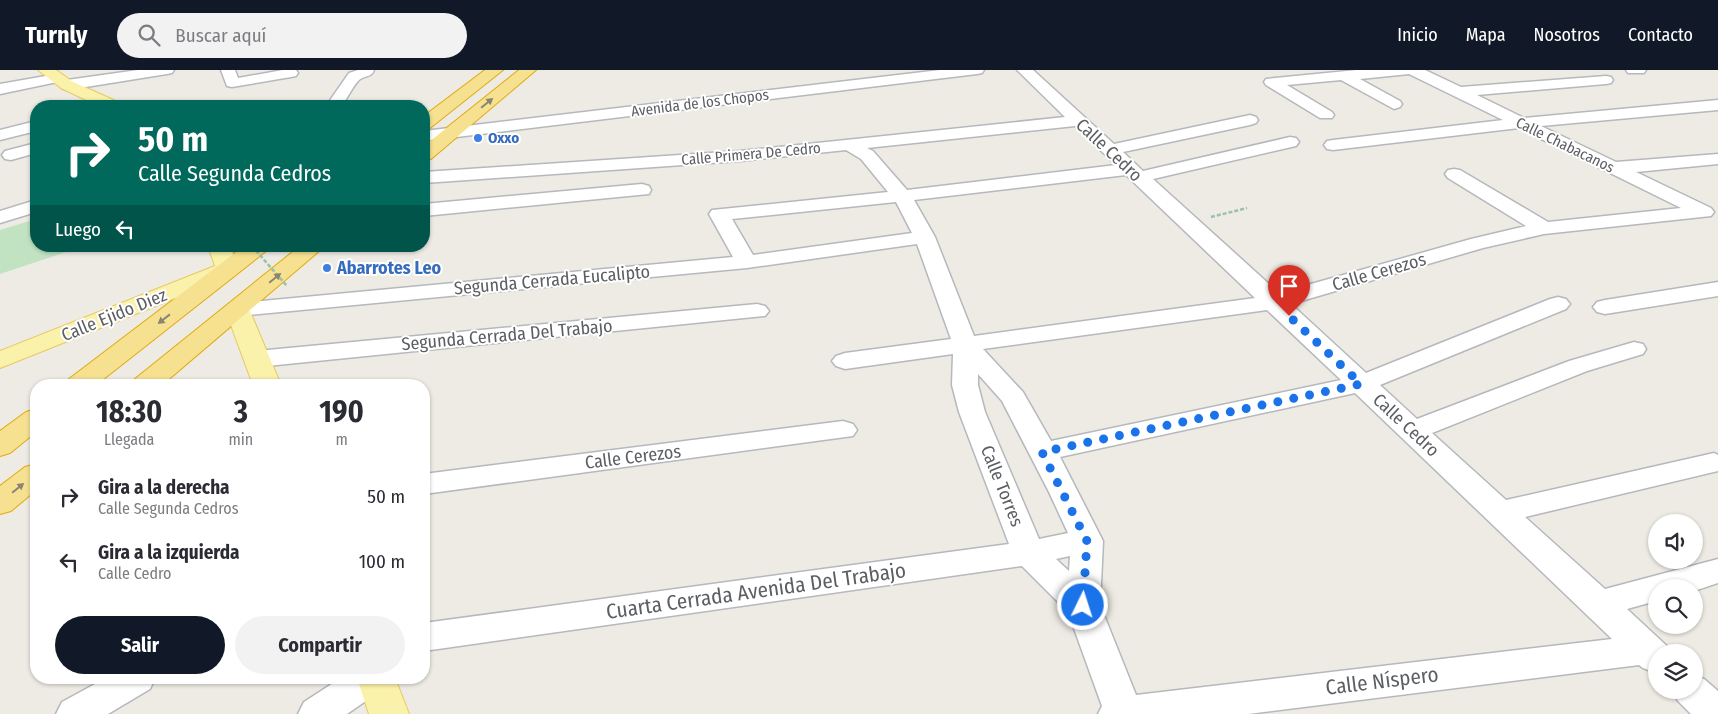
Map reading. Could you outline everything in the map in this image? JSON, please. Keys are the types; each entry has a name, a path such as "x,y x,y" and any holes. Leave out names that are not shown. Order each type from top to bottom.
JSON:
{"highway":[{"path":"430,119 494,70"},
{"path":"430,150 528,70"},
{"path":"87,379 250,252"},
{"path":"151,379 307,252"},
{"path":"0,503 30,479"}],"main road":[{"path":"55,75 101,100"},
{"path":"221,252 228,270"},
{"name":"Calle Ejido Diez","path":"0,360 228,270"},
{"path":"237,309 265,379"},
{"path":"378,684 389,714"}],"street":[{"path":"0,89 55,75 167,70"},
{"path":"228,70 232,83 291,73"},
{"path":"338,100 354,76 367,70"},
{"name":"Avenida de los Chopos","path":"430,136 821,79 977,70"},
{"name":"Calle Cedro","path":"1024,70 1648,650"},
{"path":"1326,115 1271,82 1407,70"},
{"name":"Calle Chabacanos","path":"1412,70 1711,215"},
{"path":"1633,70 1639,70"},
{"path":"1344,76 1394,104"},
{"path":"1458,92 1606,80"},
{"path":"0,98 5,102 0,103"},
{"path":"1333,145 1522,123 1718,105"},
{"path":"1109,150 1250,120"},
{"name":"Calle Primera De Cedro","path":"430,177 740,156 1078,121"},
{"path":"0,135 30,128"},
{"path":"925,237 747,262 718,214 1134,173 1290,142"},
{"name":"Calle Torres","path":"849,145 867,155 902,196 925,237 965,346 965,385 972,412 1029,553 1083,605"},
{"path":"11,155 30,150"},
{"path":"1614,168 1718,159"},
{"path":"1454,174 1544,228"},
{"path":"430,210 467,208 642,190"},
{"path":"0,217 30,208"},
{"name":"Calle Cerezos","path":"844,361 965,346 1274,302 1478,243 1544,228 1711,215"},
{"name":"Segunda Cerrada Eucalipto","path":"237,309 747,262"},
{"path":"1605,307 1718,289"},
{"path":"1042,452 1361,384 1558,304"},
{"name":"Segunda Cerrada Del Trabajo","path":"257,359 757,311"},
{"name":"Calle Torres","path":"965,346 1014,398 1087,541 1083,605 1122,714"},
{"path":"1412,431 1578,366 1634,349"},
{"name":"Calle Cerezos","path":"430,483 843,430"},
{"path":"1499,512 1714,463"},
{"name":"Cuarta Cerrada Avenida Del Trabajo","path":"430,636 1029,553 1087,541"},
{"path":"1690,579 1718,571"},
{"path":"1600,604 1648,591"},
{"name":"Calle Níspero","path":"1122,714 1648,654"},
{"path":"75,714 127,684"},
{"path":"317,714 361,684"},
{"path":"1701,699 1717,714"}],"path":[{"path":"1187,222 1246,208"},
{"path":"257,252 287,286"}],"green space":[{"path":"30,221 30,252 66,252 0,274 0,230"}],"place":[{"name":"Oxxo","path":"478,138"},
{"name":"Abarrotes Leo","path":"327,268"}],"route":[{"path":"1083,605 1087,541 1064,492 1042,452 1361,384 1289,316"}]}
